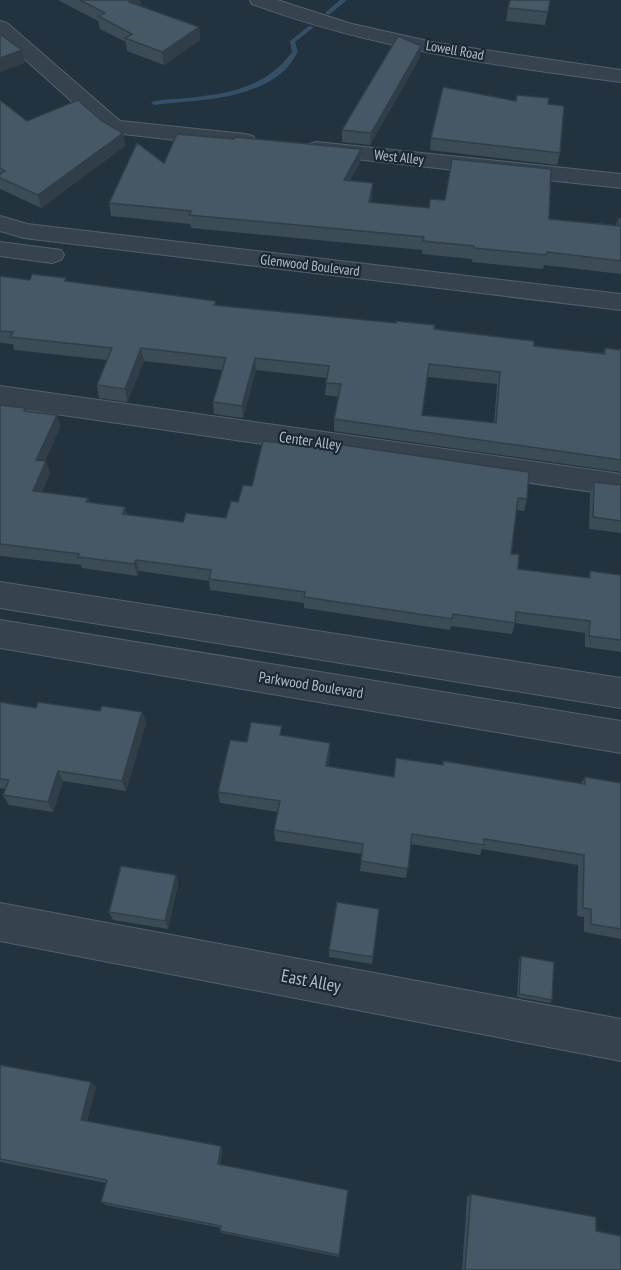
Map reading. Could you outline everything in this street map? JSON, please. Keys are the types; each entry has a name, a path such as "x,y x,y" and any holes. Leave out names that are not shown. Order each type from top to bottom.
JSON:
{"street":[{"name":"Lowell Road","path":"259,0 292,13 374,36 535,65 621,75"},
{"path":"0,27 114,127 267,143"},
{"name":"West Alley","path":"291,146 621,181"},
{"name":"Glenwood Boulevard","path":"0,224 24,231 397,287 621,326"},
{"name":"Glenwood Boulevard","path":"0,249 397,287 621,302"},
{"name":"Center Alley","path":"0,396 621,485"},
{"path":"0,595 621,693"},
{"path":"13,636 40,601"},
{"name":"Parkwood Boulevard","path":"13,636 621,736"},
{"path":"422,704 426,662"},
{"name":"East Alley","path":"0,922 621,1040"}],"building":[{"path":"80,0 133,0 129,2 199,27 162,52 125,38 132,34 98,16 105,13"},
{"path":"510,0 550,0 548,12 508,8"},
{"path":"0,34 22,50 0,58"},
{"path":"398,36 421,46 371,133 342,130"},
{"path":"443,87 516,101 517,95 549,98 548,104 564,106 560,153 431,138"},
{"path":"0,100 27,121 78,100 102,121 123,133 38,195 0,178 0,174 5,171 0,168"},
{"path":"177,134 361,149 344,180 373,183 369,202 429,208 430,199 445,200 452,159 551,169 549,219 619,226 618,218 621,219 621,261 547,252 546,255 474,248 474,246 423,241 424,237 189,215 191,211 109,203 137,143 164,163"},
{"path":"32,274 66,278 65,281 216,301 214,305 435,325 434,329 534,341 534,346 605,354 605,348 621,350 621,460 334,419 341,384 326,383 329,366 255,358 242,406 213,402 226,358 141,348 125,389 97,385 112,348 10,337 13,332 0,331 0,276 30,280","holes":["429,364 500,372 496,423 422,415"]},
{"path":"0,405 57,415 36,460 46,461 33,491 88,498 86,502 125,507 123,514 183,522 186,513 226,518 231,501 238,502 243,485 252,486 263,441 329,448 330,443 529,472 527,499 518,498 511,554 519,554 518,569 590,578 590,571 621,575 621,640 589,636 590,621 516,612 515,623 453,614 452,619 304,597 305,592 209,579 211,570 136,560 134,564 0,544"},
{"path":"594,482 621,485 621,521 593,517"},
{"path":"0,702 36,708 38,702 100,711 102,706 142,712 122,781 58,771 48,802 3,795 9,780 0,779"},
{"path":"251,722 282,726 280,735 330,743 326,766 394,777 396,758 443,765 443,761 585,784 585,777 621,783 621,929 591,924 591,909 583,908 584,855 484,839 484,845 412,834 408,869 361,861 363,844 274,830 280,801 218,792 230,740 247,742"},
{"path":"121,866 176,875 165,921 109,912"},
{"path":"337,902 379,909 373,957 329,950"},
{"path":"521,956 554,962 552,1000 519,994"},
{"path":"0,1065 91,1082 81,1120 221,1146 218,1164 348,1190 339,1255 220,1231 221,1226 101,1202 107,1180 0,1159"},
{"path":"471,1194 596,1217 596,1231 621,1236 621,1270 465,1270"}],"waterway":[{"path":"328,13 344,0"},
{"path":"154,103 233,93 269,79 284,67 295,52 292,42 311,27"}]}
